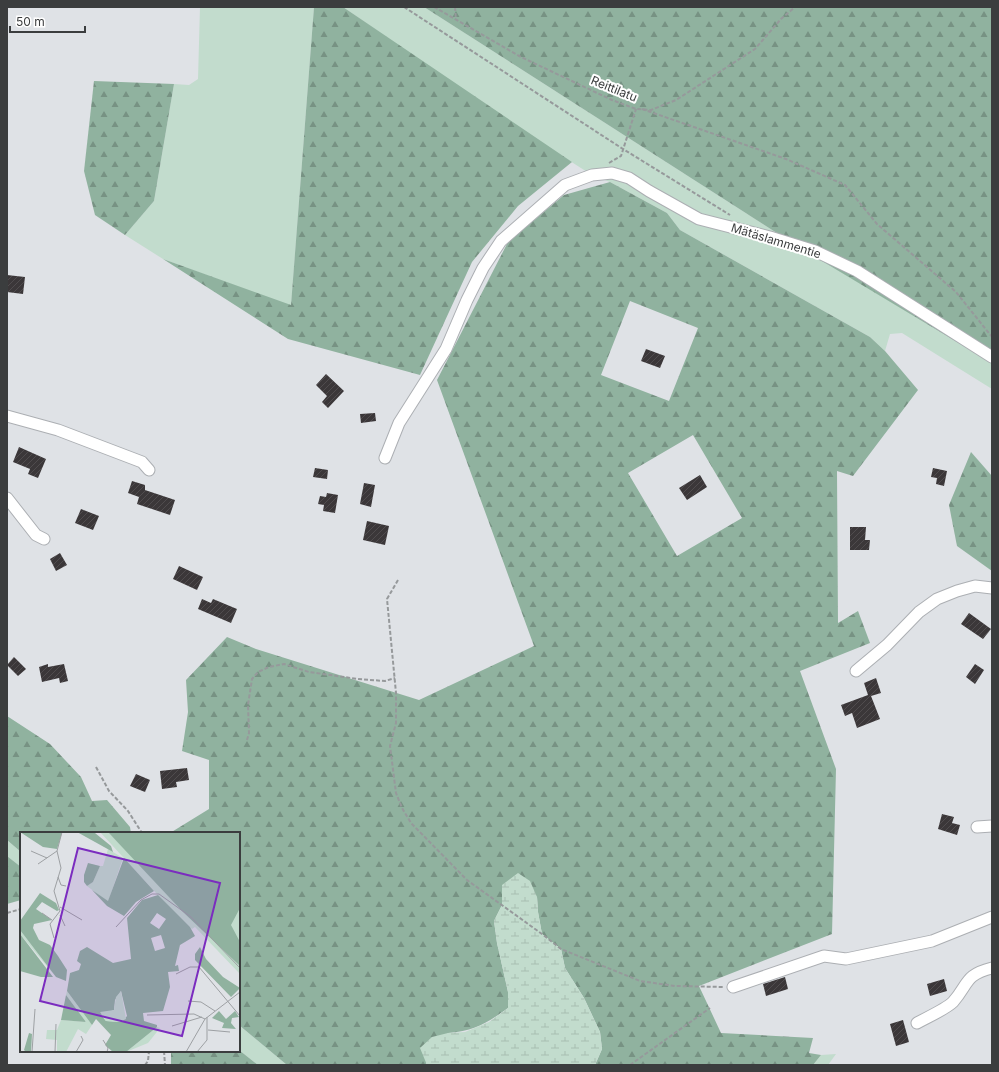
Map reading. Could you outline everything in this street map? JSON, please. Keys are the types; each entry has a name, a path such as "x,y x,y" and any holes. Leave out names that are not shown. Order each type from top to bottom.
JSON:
{"street":[{"name":"Mätäslammentie","path":"385,458 399,424 446,349 467,300 483,268 501,241 565,185 592,175 612,173 629,178 648,191 700,219 770,237 815,251 857,271 992,357"},
{"path":"7,416 58,430 142,462 149,470"},
{"path":"7,498 36,535 44,539"},
{"path":"856,672 887,645 919,612 938,599 957,591 975,586 992,588"},
{"path":"977,827 992,826"},
{"path":"733,987 824,956 846,959 932,941 992,917"},
{"path":"917,1023 952,1003 971,976 992,968"}],"path":[{"path":"404,7 623,149 731,216"},
{"name":"Reittilatu","path":"434,7 521,57 612,100 636,109 651,110 676,100 755,49 780,19 795,7"},
{"path":"455,7 456,20"},
{"path":"623,149 636,109"},
{"path":"642,109 786,159 845,185 877,224 956,292 992,337"},
{"path":"398,580 387,600 396,694 396,722 390,746 396,793 402,808 411,823 467,880 561,949 640,981 675,986 733,987"},
{"path":"247,740 249,733 247,715 252,679 258,672 269,667 284,664 309,672 358,679 385,681 395,678"},
{"path":"96,767 109,792 128,811 141,832"},
{"path":"7,913 20,909"},
{"path":"630,1065 710,1008"},
{"path":"145,1065 148,1061 149,1052"},
{"path":"164,1052 165,1065"}],"green space":[{"path":"200,7 314,7 291,306 163,259 125,235 154,201 174,84 189,85 198,79"},
{"path":"314,7 343,7 572,162 518,206 472,262 420,375 288,339 163,259 291,305"},
{"path":"343,7 424,7 802,249 992,359 992,389 902,333 890,334 885,351 870,337 680,230 667,213 610,182 592,175 521,130"},
{"path":"424,7 992,7 992,363 802,249"},
{"path":"94,81 174,84 154,201 125,235 95,215 84,171"},
{"path":"610,182 667,213 680,230 870,337 885,351 918,390 853,476 837,471 838,623 858,611 870,643 800,671 836,769 832,934 699,986 721,1033 813,1038 809,1053 821,1055 813,1065 595,1065 602,1049 600,1032 584,998 565,968 561,949 542,934 537,897 503,885 502,905 494,921 497,943 508,992 508,1008 494,1018 473,1028 448,1033 426,1064 427,1065 287,1065 240,1026 240,832 172,832 209,809 209,760 182,751 188,712 186,680 227,637 256,649 419,700 534,646 437,380 508,242 564,195","holes":["630,301 698,328 669,401 601,375","693,435 742,518 677,556 628,473"]},
{"path":"971,452 992,476 992,571 957,546 949,505"},
{"path":"7,716 50,744 81,777 92,801 107,800 130,827 131,832 20,832 20,851 7,840"},
{"path":"7,840 20,851 20,866 7,856"},
{"path":"7,856 20,866 20,900 7,904"},
{"path":"518,873 530,881 537,897 542,934 561,949 565,968 584,998 600,1032 602,1049 595,1065 427,1065 420,1048 432,1037 448,1033 465,1032 489,1022 508,1008 508,992 497,943 494,921 502,905 502,885"},
{"path":"240,1026 287,1065 258,1065 240,1051"},
{"path":"240,1051 258,1065 171,1065 171,1052 240,1052"},
{"path":"836,1054 828,1065 813,1065 821,1055"}],"building":[{"path":"7,275 25,277 23,294 7,292"},
{"path":"646,349 665,356 660,368 641,361"},
{"path":"326,374 344,391 328,408 322,402 327,396 316,385"},
{"path":"375,413 376,421 361,423 360,414"},
{"path":"19,447 46,459 38,478 28,474 30,469 13,462"},
{"path":"315,468 328,470 327,479 313,477"},
{"path":"933,468 947,471 944,486 936,484 937,478 931,477"},
{"path":"700,475 707,487 687,500 679,488"},
{"path":"132,481 145,485 145,490 175,500 170,515 137,504 139,497 128,493"},
{"path":"364,483 375,485 371,507 360,504"},
{"path":"327,493 338,495 335,513 323,511 324,505 318,504 320,496 326,497"},
{"path":"81,509 99,516 93,530 75,523"},
{"path":"367,521 389,526 385,545 363,540"},
{"path":"850,527 866,527 865,540 870,540 869,550 850,550"},
{"path":"60,553 67,565 56,571 50,559"},
{"path":"179,566 203,577 197,590 173,579"},
{"path":"202,599 211,603 213,599 237,609 231,623 198,609"},
{"path":"969,613 991,629 983,639 961,624"},
{"path":"14,657 26,669 18,676 7,665"},
{"path":"48,664 48,667 64,664 68,681 60,683 59,678 42,682 39,667"},
{"path":"975,664 984,670 975,684 966,677"},
{"path":"876,678 881,693 871,696 880,719 857,728 852,713 845,716 841,705 868,695 864,683"},
{"path":"187,768 189,780 176,782 177,787 162,789 160,771"},
{"path":"136,774 150,780 145,792 130,786"},
{"path":"942,814 954,817 952,823 960,825 957,835 938,829"},
{"path":"785,977 788,989 766,996 763,984"},
{"path":"944,979 947,991 930,996 927,984"},
{"path":"903,1020 909,1042 896,1046 890,1024"}]}
